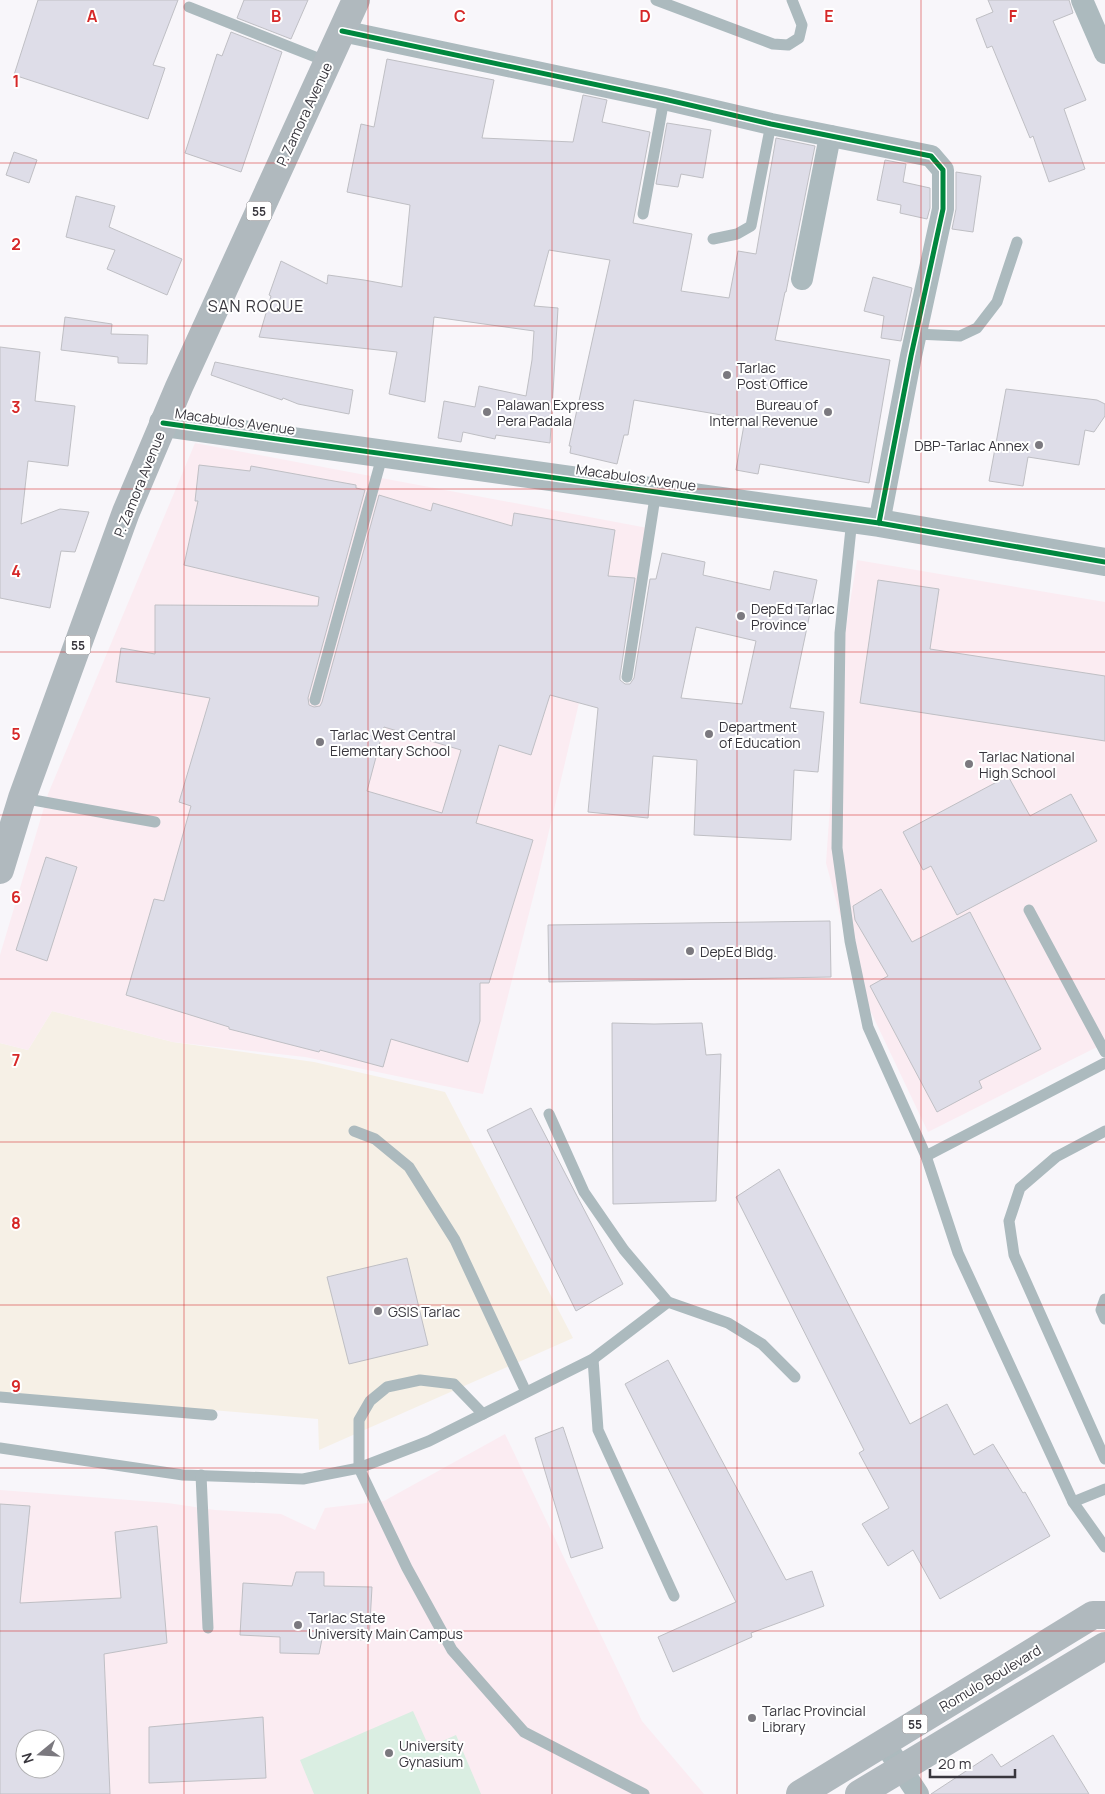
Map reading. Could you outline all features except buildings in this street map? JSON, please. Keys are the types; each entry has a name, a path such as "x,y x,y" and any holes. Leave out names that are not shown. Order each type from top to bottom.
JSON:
{"highway":[{"name":"P. Zamora Avenue","path":"0,870 22,798 126,512 163,423 356,0"},
{"name":"Romulo Boulevard","path":"800,1794 1093,1615 1105,1615"},
{"name":"55","path":"859,1794 1105,1646"}],"street":[{"path":"1082,0 1105,53"},
{"path":"342,31 664,99 771,124 931,156 943,170 943,209 879,523"},
{"path":"802,280 830,136"},
{"name":"Macabulos Avenue","path":"163,423 852,519 1105,562"},
{"path":"884,1743 918,1794"}],"lane":[{"path":"656,0 773,44 788,44 799,38 802,25 792,0"},
{"path":"189,7 328,62"},
{"path":"643,214 664,99"},
{"path":"712,239 737,234 751,226 771,124"},
{"path":"916,334 960,336 976,328 997,302 1017,242"},
{"path":"315,700 383,453"},
{"path":"627,677 656,492"},
{"path":"852,519 840,633 838,848 850,941 868,1027 926,1156 958,1253 1073,1502 1105,1547"},
{"path":"22,798 155,822"},
{"path":"1029,910 1105,1052"},
{"path":"926,1156 1105,1063"},
{"path":"549,1114 584,1192 624,1250 668,1302 728,1323 762,1344 794,1376"},
{"path":"354,1131 376,1139 409,1167 455,1240 526,1392"},
{"path":"1105,1131 1056,1157 1020,1188 1009,1221 1014,1256 1105,1460"},
{"path":"1105,1299 1102,1310 1105,1319"},
{"path":"0,1448 183,1475 303,1479 359,1468 429,1441 593,1359 668,1302"},
{"path":"593,1359 598,1430 674,1596"},
{"path":"484,1414 454,1384 420,1380 387,1386 370,1401 359,1420 359,1468 407,1568 452,1650 524,1732 644,1794"},
{"path":"0,1397 212,1415"},
{"path":"201,1475 208,1628"},
{"path":"1073,1502 1105,1489"}],"shaded area":[{"name":"Tarlac West Central Elementary School","path":"195,443 653,529 618,664 582,690 538,878 483,1094 305,1057 173,1042 52,1011 28,1050 0,1043 0,955 48,794"},
{"name":"Tarlac National High School","path":"857,560 1105,602 1105,1043 928,1132 860,989 826,863 840,664"},
{"path":"52,1011 173,1042 314,1062 445,1092 573,1338 319,1450 318,1419 0,1392 0,1043 28,1050"},
{"name":"Tarlac State University Main Campus","path":"505,1434 642,1721 704,1794 0,1794 0,1490 168,1503 215,1510 281,1514 315,1530 325,1508 384,1501"}],"green space":[{"name":"University Gynasium","path":"413,1711 429,1747 456,1735 481,1794 314,1794 300,1760"}],"cycle path":[{"path":"342,31 664,99 771,124 931,156 943,170 943,209 911,356 879,523"},
{"path":"163,423 879,523 1105,562"}],"place":[{"name":"Tarlac Post Office","path":"727,375"},
{"name":"Palawan Express Pera Padala","path":"487,412"},
{"name":"Bureau of Internal Revenue","path":"828,412"},
{"name":"DBP-Tarlac Annex","path":"1039,445"},
{"name":"DepEd Tarlac Province","path":"741,616"},
{"name":"Department of Education","path":"709,734"},
{"name":"Tarlac West Central Elementary School","path":"320,742"},
{"name":"Tarlac National High School","path":"969,764"},
{"name":"DepEd Bldg.","path":"690,951"},
{"name":"GSIS Tarlac","path":"378,1311"},
{"name":"Tarlac State University Main Campus","path":"298,1625"},
{"name":"Tarlac Provincial Library","path":"752,1718"},
{"name":"University Gynasium","path":"389,1753"}],"district":[{"name":"SAN ROQUE","path":"256,306"}]}
